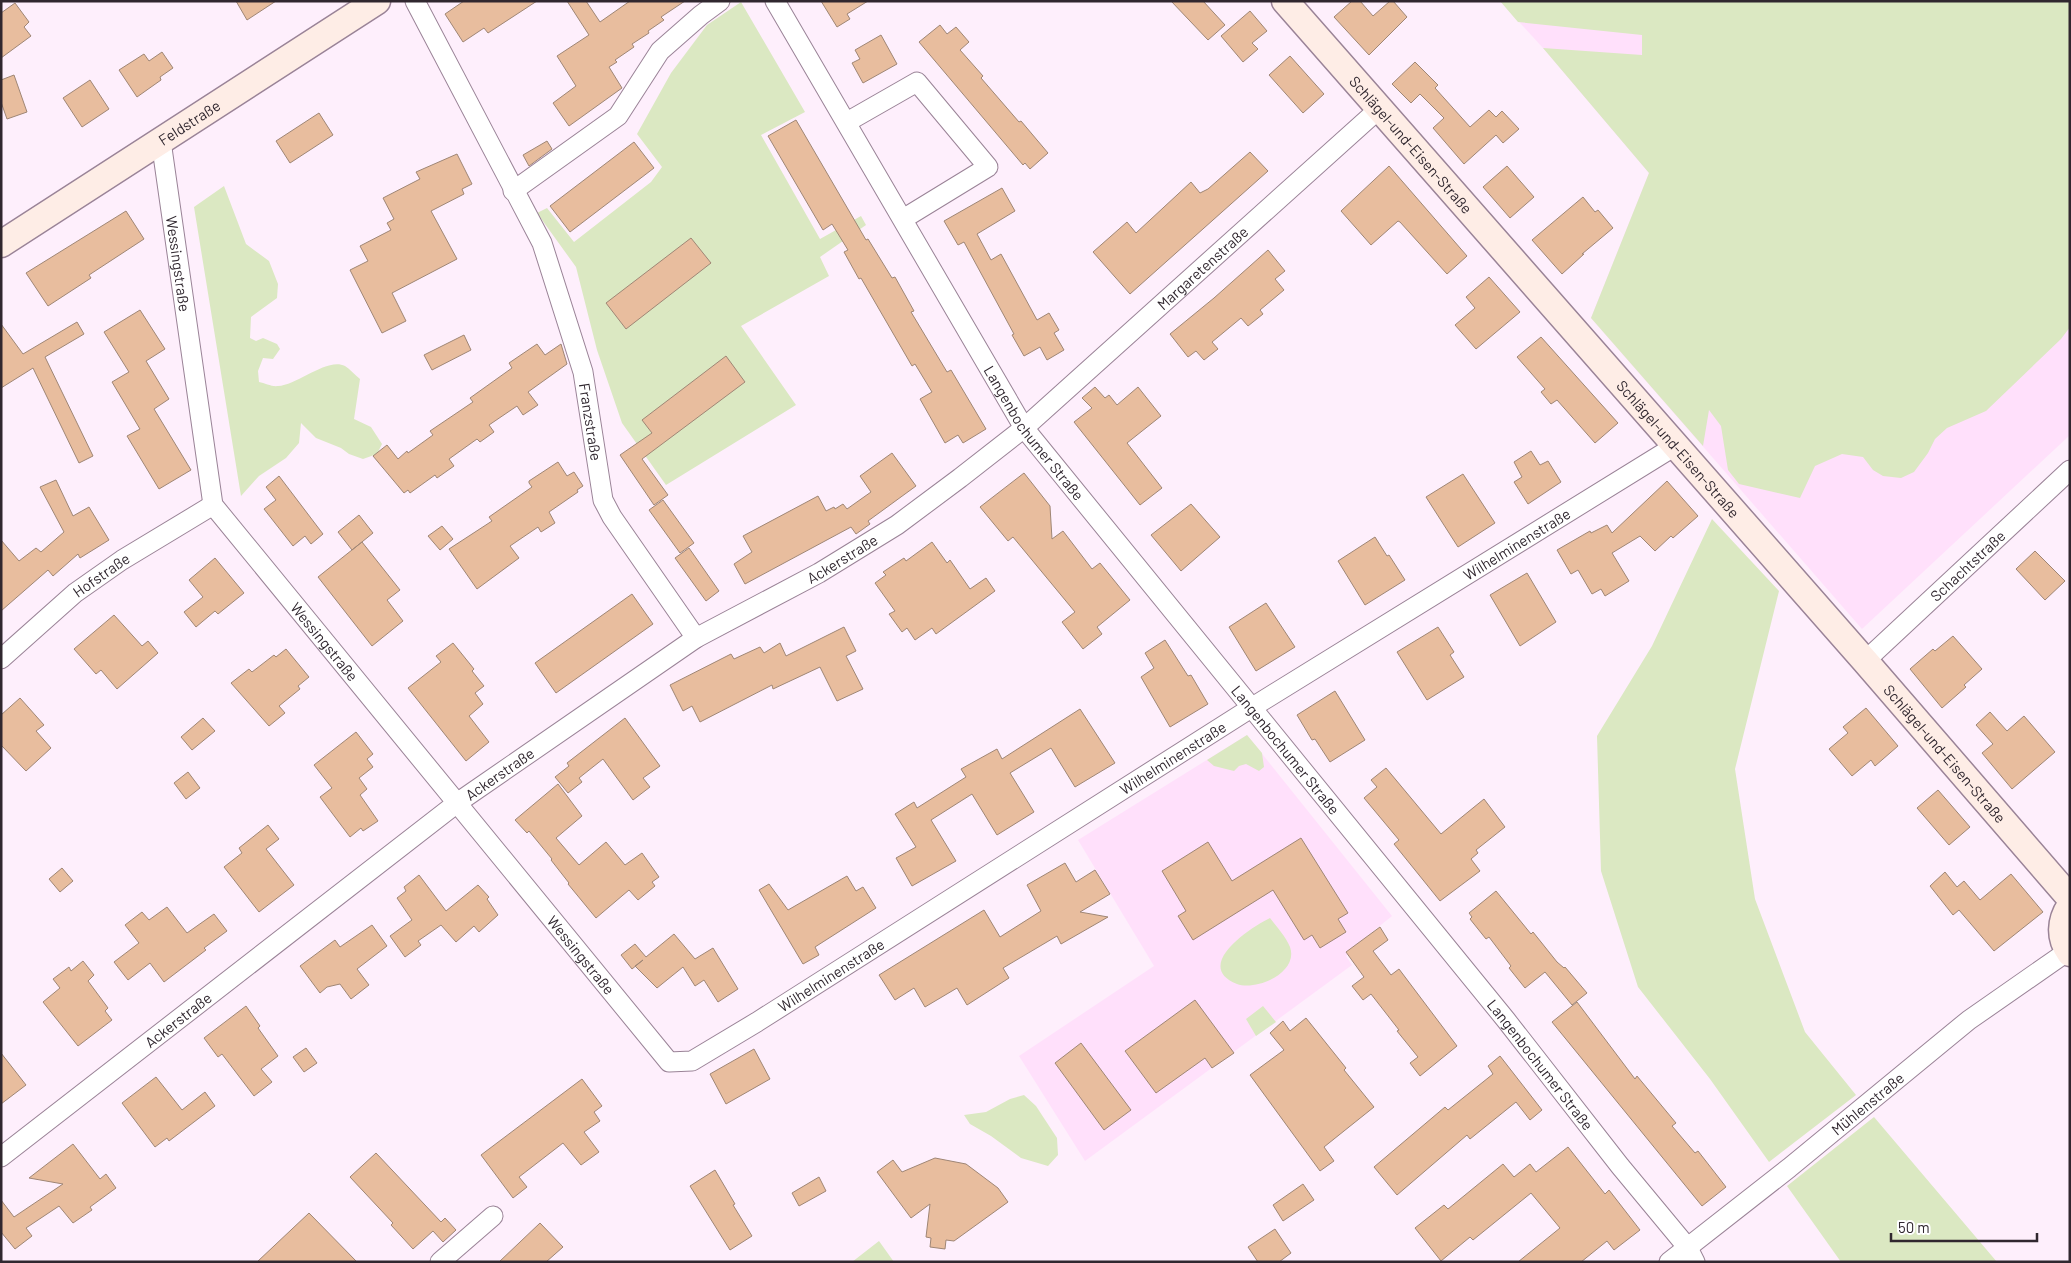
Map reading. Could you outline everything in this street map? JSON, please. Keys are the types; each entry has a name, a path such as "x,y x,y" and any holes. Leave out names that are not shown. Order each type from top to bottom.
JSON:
{"street":[{"name":"Feldstraße","path":"1,244 377,1"},
{"name":"Franzstraße","path":"415,1 513,191 542,243 581,363 603,500 612,517 696,638"},
{"path":"513,191 618,116 660,52 701,15 720,1"},
{"name":"Langenbochumer Straße","path":"775,1 1024,428 1506,1020 1691,1255"},
{"name":"Schlägel-und-Eisen-Straße","path":"1285,1 1865,661 2070,898"},
{"path":"847,122 917,82 988,167 903,219"},
{"name":"Margaretenstraße","path":"1024,428 1380,108"},
{"name":"Wessingstraße","path":"162,141 213,505 669,1062"},
{"name":"Ackerstraße","path":"1,1157 457,803 696,638 819,573 896,525 1024,428"},
{"name":"Wilhelminenstraße","path":"669,1062 692,1061 749,1027 1251,708 1675,446"},
{"name":"Schachtstraße","path":"1865,661 2070,470"},
{"name":"Hofstraße","path":"1,659 75,593 122,560 213,505"},
{"path":"2069,952 2062,933 2062,926 2063,919 2070,906"},
{"name":"Mühlenstraße","path":"1669,1262 1691,1255 1969,1020 2069,952"},
{"path":"440,1262 493,1216"}],"shaded area":[{"path":"1500,1 2070,1 2070,435 1862,629 1591,318 1649,173 1543,48"},
{"path":"1247,735 1392,916 1366,937 1368,940 1346,956 1352,965 1085,1161 1019,1056 1154,966 1078,840"}],"green space":[{"path":"1500,1 2070,1 2070,327 2061,339 1986,411 1947,428 1935,439 1928,453 1914,472 1901,478 1883,476 1873,470 1863,457 1842,454 1815,466 1800,498 1739,484 1728,470 1721,426 1709,410 1703,446 1591,318 1649,173 1543,48 1642,55 1642,35 1518,22"},
{"path":"741,2 805,112 761,135 820,239 861,216 866,225 820,257 829,276 741,326 796,405 666,485 622,423 597,350 576,267 537,213 547,208 574,242 651,182 662,167 637,134 671,73 707,25"},
{"path":"224,186 246,244 269,261 278,284 277,298 251,317 250,338 256,341 263,338 277,344 280,349 273,359 263,358 258,371 259,382 278,386 330,365 338,364 345,366 360,379 354,419 371,427 382,444 377,454 363,459 316,438 301,423 299,443 286,458 259,476 241,496 194,207"},
{"path":"1712,519 1779,591 1735,769 1755,899 1805,1032 1856,1095 1769,1162 1710,1079 1638,987 1601,871 1597,736 1652,646"},
{"path":"1247,735 1262,753 1264,767 1259,771 1246,764 1239,766 1234,771 1214,766 1207,760"},
{"path":"1270,918 1290,947 1291,956 1288,965 1274,978 1264,982 1255,985 1237,984 1225,976 1220,967 1223,958 1239,938"},
{"path":"1263,1006 1276,1022 1256,1036 1246,1019"},
{"path":"1024,1095 1036,1106 1057,1138 1058,1155 1048,1166 1021,1158 991,1136 970,1124 964,1115 986,1112 1010,1099"},
{"path":"1874,1117 1997,1262 1841,1262 1787,1186"},
{"path":"879,1241 894,1262 852,1262"}],"building":[{"path":"236,1 276,1 247,20"},
{"path":"464,1 537,1 488,33 484,28 463,42 445,14"},
{"path":"567,1 586,1 600,22 630,1 685,1 661,17 664,20 632,44 634,47 615,60 617,62 609,67 622,88 569,126 553,103 576,86 557,56 589,35"},
{"path":"821,1 868,1 847,14 850,19 837,27"},
{"path":"1171,1 1203,1 1225,25 1208,40"},
{"path":"1352,1 1360,1 1373,16 1390,1 1393,1 1407,17 1369,55 1334,17"},
{"path":"15,3 29,22 24,27 31,36 1,58 1,13"},
{"path":"1250,11 1267,31 1252,43 1258,49 1243,62 1221,36"},
{"path":"940,25 947,34 956,27 969,42 960,50 983,76 981,78 1048,153 1030,169 1025,163 1023,165 919,42"},
{"path":"881,35 897,64 863,83 852,63 860,59 855,50"},
{"path":"162,52 173,68 160,77 161,80 137,97 119,70 144,54 149,61"},
{"path":"1290,56 1324,94 1303,113 1269,75"},
{"path":"1415,62 1438,85 1435,88 1470,127 1489,110 1496,117 1502,111 1519,129 1503,143 1496,135 1464,164 1433,128 1444,118 1420,94 1411,103 1392,84"},
{"path":"14,75 27,112 7,119 1,102 1,80"},
{"path":"90,80 109,109 82,127 63,98"},
{"path":"319,113 333,135 290,163 276,141"},
{"path":"796,120 866,240 868,239 892,278 895,277 914,311 911,312 947,372 951,370 986,429 963,443 958,435 945,443 920,399 932,392 915,364 912,366 861,278 859,279 844,252 848,250 832,224 823,230 768,136"},
{"path":"547,141 552,149 529,166 523,155"},
{"path":"634,142 654,168 570,232 550,206"},
{"path":"1250,152 1268,171 1130,294 1093,252 1127,222 1136,233 1191,182 1200,193 1208,189"},
{"path":"457,154 472,184 462,189 464,194 431,211 457,259 392,293 406,321 382,333 350,270 368,261 360,246 391,230 387,223 394,219 383,198 420,179 416,172"},
{"path":"1389,166 1467,256 1447,274 1400,222 1398,221 1371,245 1341,211"},
{"path":"1507,166 1534,197 1510,218 1483,187"},
{"path":"1002,188 1015,211 977,234 991,260 1001,254 1037,320 1049,313 1059,330 1054,333 1064,350 1047,360 1040,347 1024,356 964,242 958,245 944,221"},
{"path":"1583,197 1595,212 1598,210 1613,228 1562,274 1532,240"},
{"path":"126,211 144,239 89,275 91,278 48,306 26,273"},
{"path":"691,238 711,263 626,329 606,303"},
{"path":"1268,250 1285,271 1275,279 1284,290 1260,310 1263,314 1248,326 1241,318 1212,342 1218,349 1204,360 1196,351 1188,357 1170,334"},
{"path":"1489,277 1520,312 1476,349 1455,325 1475,308 1466,297"},
{"path":"140,310 165,349 146,361 169,399 154,409 191,470 159,489 127,436 140,429 112,382 129,372 104,332"},
{"path":"77,322 84,334 45,357 93,456 79,463 33,368 1,388 1,324 23,354"},
{"path":"464,335 471,350 432,370 424,355"},
{"path":"1541,337 1618,423 1595,443 1557,400 1551,404 1541,392 1545,389 1517,357"},
{"path":"537,344 545,355 561,344 567,364 528,392 538,405 523,415 517,406 489,425 494,432 480,442 477,439 449,459 454,466 437,478 435,475 410,493 408,490 404,493 373,456 387,445 398,459 407,451 408,453 433,435 430,431 473,402 470,398 512,368 509,363"},
{"path":"726,356 745,382 642,459 668,495 654,505 620,455 652,433 642,420"},
{"path":"1095,387 1105,398 1109,395 1117,405 1138,387 1161,416 1127,443 1162,488 1140,505 1074,422 1092,408 1082,398"},
{"path":"1531,451 1540,465 1548,461 1561,482 1528,504 1514,482 1522,477 1514,462"},
{"path":"892,453 916,486 868,521 870,524 856,534 851,527 745,584 734,564 752,552 743,536 818,496 826,511 834,507 835,509 843,504 847,509 871,492 860,476"},
{"path":"558,462 567,476 574,472 583,486 577,490 578,492 549,512 555,523 541,532 538,527 510,546 519,558 477,589 449,549 492,521 489,517 532,487 529,481"},
{"path":"1024,473 1050,506 1052,539 1063,531 1092,569 1100,563 1130,600 1097,627 1102,634 1083,649 1062,622 1075,612 1013,537 1008,541 980,507"},
{"path":"1463,474 1495,523 1458,547 1426,497"},
{"path":"279,476 323,534 311,544 305,536 293,546 264,509 276,500 266,487"},
{"path":"56,480 73,516 89,507 109,540 80,558 78,554 53,576 48,570 1,611 1,540 19,561 36,548 41,552 64,532 40,487"},
{"path":"1667,481 1698,516 1673,538 1671,536 1655,551 1640,536 1612,553 1629,581 1605,596 1601,589 1592,594 1578,570 1571,574 1557,550 1590,531 1591,533 1607,525 1612,533"},
{"path":"663,500 694,543 680,553 649,510"},
{"path":"1191,504 1220,537 1181,571 1151,535"},
{"path":"359,515 373,533 352,550 338,532"},
{"path":"442,526 453,539 440,550 428,536"},
{"path":"1375,537 1405,580 1365,605 1338,561"},
{"path":"362,542 400,590 387,600 403,621 372,646 318,577"},
{"path":"932,542 947,563 950,560 970,589 986,578 995,591 936,634 932,628 915,640 907,628 902,632 889,614 895,611 875,583 886,575 883,572 904,558 906,561"},
{"path":"689,548 719,591 706,601 675,558"},
{"path":"2035,551 2065,581 2045,600 2016,569"},
{"path":"215,558 244,593 218,614 215,611 196,627 184,612 203,597 189,580"},
{"path":"1527,573 1556,622 1520,646 1490,595"},
{"path":"632,594 653,624 556,693 535,663"},
{"path":"1266,603 1295,647 1256,671 1229,627"},
{"path":"114,615 142,646 148,641 158,653 117,689 101,670 96,674 74,649"},
{"path":"844,627 856,651 846,656 863,689 837,701 820,667 773,689 772,685 700,722 692,706 683,711 670,685 731,654 734,659 760,647 764,653 780,643 786,656"},
{"path":"1438,627 1454,652 1450,655 1464,677 1427,700 1397,652"},
{"path":"1953,636 1982,669 1964,685 1966,687 1942,708 1910,669 1933,649 1935,651"},
{"path":"1165,640 1188,676 1191,675 1208,704 1170,727 1141,677 1154,668 1145,653"},
{"path":"453,643 474,669 472,671 484,686 475,693 483,704 469,716 489,742 466,761 408,688 441,662 436,656"},
{"path":"286,649 309,677 298,686 300,689 279,706 285,713 269,726 231,683 249,669 252,672 274,655 276,657"},
{"path":"1335,691 1365,740 1330,762 1315,739 1312,740 1297,715"},
{"path":"20,698 44,725 36,731 51,748 26,771 1,745 1,715"},
{"path":"1866,708 1898,746 1875,766 1871,760 1852,776 1829,749 1848,733 1843,727"},
{"path":"1080,709 1115,763 1075,787 1051,748 1010,773 1034,812 997,835 972,794 931,820 956,861 912,886 896,858 916,847 895,814 914,802 917,808 966,777 961,769 997,749 1002,759"},
{"path":"1990,712 2007,731 2024,716 2055,752 2012,789 1982,753 1993,744 1976,725"},
{"path":"203,718 215,731 192,750 181,737"},
{"path":"625,718 660,766 643,778 650,787 633,800 603,759 579,778 582,782 568,793 555,777 569,766 567,763"},
{"path":"356,732 373,754 367,759 373,767 359,778 367,789 360,795 378,821 363,831 361,828 350,837 320,797 332,788 314,765"},
{"path":"1386,768 1441,834 1484,799 1505,827 1476,850 1478,853 1471,859 1480,871 1440,901 1394,844 1399,840 1364,798 1377,787 1371,780"},
{"path":"188,772 200,788 186,799 174,783"},
{"path":"558,784 582,816 556,838 579,865 606,842 625,865 642,853 659,877 652,882 655,886 638,900 629,890 596,918 529,831 527,833 515,820"},
{"path":"1938,790 1970,827 1949,845 1917,808"},
{"path":"268,825 279,839 266,849 294,885 259,912 224,867 242,853 239,848"},
{"path":"1301,838 1348,913 1338,919 1346,932 1320,948 1312,935 1304,940 1273,890 1193,940 1178,916 1186,911 1162,871 1208,842 1232,881"},
{"path":"1065,863 1076,882 1095,870 1110,894 1080,912 1108,917 1061,944 1057,936 1003,968 1009,978 967,1005 957,988 925,1007 914,988 895,1000 879,975 984,910 1000,937 1041,911 1027,885"},
{"path":"62,868 73,881 60,892 49,879"},
{"path":"1945,872 1957,887 1964,881 1980,900 2011,874 2043,912 1994,951 1959,910 1953,915 1930,886"},
{"path":"419,875 446,911 478,885 489,897 487,899 498,915 479,932 474,926 456,942 441,925 418,941 421,945 405,957 390,936 412,920 397,898 406,891 404,887"},
{"path":"847,876 856,891 863,887 876,908 815,947 819,955 803,964 759,890 769,884 788,910"},
{"path":"1496,891 1531,934 1533,932 1557,962 1565,967 1587,993 1572,1005 1545,972 1525,988 1509,968 1511,966 1489,937 1486,939 1470,919 1472,917 1469,913"},
{"path":"167,907 187,933 214,914 227,931 204,948 206,950 164,982 150,963 128,980 114,962 139,943 125,925 142,912 149,920"},
{"path":"372,925 387,946 357,969 369,985 351,999 340,984 327,987 320,993 300,966 335,940 340,947"},
{"path":"1380,927 1388,940 1373,951 1391,975 1399,969 1457,1046 1420,1076 1410,1063 1418,1057 1397,1031 1399,1030 1371,994 1363,1000 1352,986 1364,977 1346,952"},
{"path":"674,934 695,959 713,948 738,989 718,1002 704,980 695,986 683,967 657,988 635,966 632,969 621,955 635,944 646,957"},
{"path":"83,961 94,975 88,981 108,1008 105,1011 112,1020 78,1046 43,1002 60,988 53,979 69,967 71,971"},
{"path":"1195,1000 1234,1053 1212,1068 1205,1058 1156,1093 1125,1051"},
{"path":"1577,1002 1635,1079 1637,1076 1676,1123 1672,1126 1695,1153 1698,1151 1726,1187 1702,1206 1552,1022"},
{"path":"246,1006 260,1026 258,1028 278,1056 261,1069 272,1082 254,1096 222,1054 218,1057 204,1038"},
{"path":"1306,1018 1374,1107 1324,1147 1334,1161 1320,1171 1250,1075 1284,1050 1270,1033 1283,1021 1290,1031"},
{"path":"1081,1043 1131,1110 1104,1130 1055,1063"},
{"path":"306,1048 317,1063 304,1072 293,1057"},
{"path":"754,1049 770,1079 726,1104 710,1074"},
{"path":"1,1053 26,1085 1,1104"},
{"path":"1500,1056 1542,1110 1530,1120 1516,1102 1470,1139 1467,1135 1397,1195 1374,1167 1445,1107 1448,1110 1493,1074 1488,1066"},
{"path":"156,1077 182,1110 205,1092 215,1106 169,1141 167,1138 155,1147 122,1103"},
{"path":"582,1079 602,1106 594,1112 600,1121 584,1132 599,1152 581,1165 563,1143 519,1177 527,1187 513,1198 481,1155"},
{"path":"73,1144 100,1179 106,1174 116,1188 90,1207 92,1210 73,1223 59,1206 26,1228 32,1236 15,1249 1,1232 1,1200 14,1217 63,1184 29,1178"},
{"path":"1568,1147 1605,1194 1609,1190 1640,1230 1614,1250 1607,1241 1581,1262 1518,1262 1560,1228 1531,1193 1473,1240 1470,1237 1441,1261 1415,1228 1444,1205 1448,1209 1503,1164 1514,1177 1530,1164 1536,1172"},
{"path":"376,1153 441,1222 445,1218 456,1230 443,1242 433,1231 413,1249 391,1225 393,1223 350,1177"},
{"path":"935,1158 966,1164 998,1188 1008,1202 954,1241 946,1240 945,1249 930,1247 931,1238 926,1237 930,1204 911,1218 877,1172 893,1160 902,1172"},
{"path":"715,1170 752,1236 730,1250 690,1186"},
{"path":"819,1177 826,1191 799,1206 792,1193"},
{"path":"1303,1184 1314,1200 1283,1221 1273,1205"},
{"path":"309,1213 357,1262 257,1262"},
{"path":"540,1223 563,1247 546,1262 499,1262"},
{"path":"1275,1229 1291,1253 1279,1262 1258,1262 1248,1247"}]}
